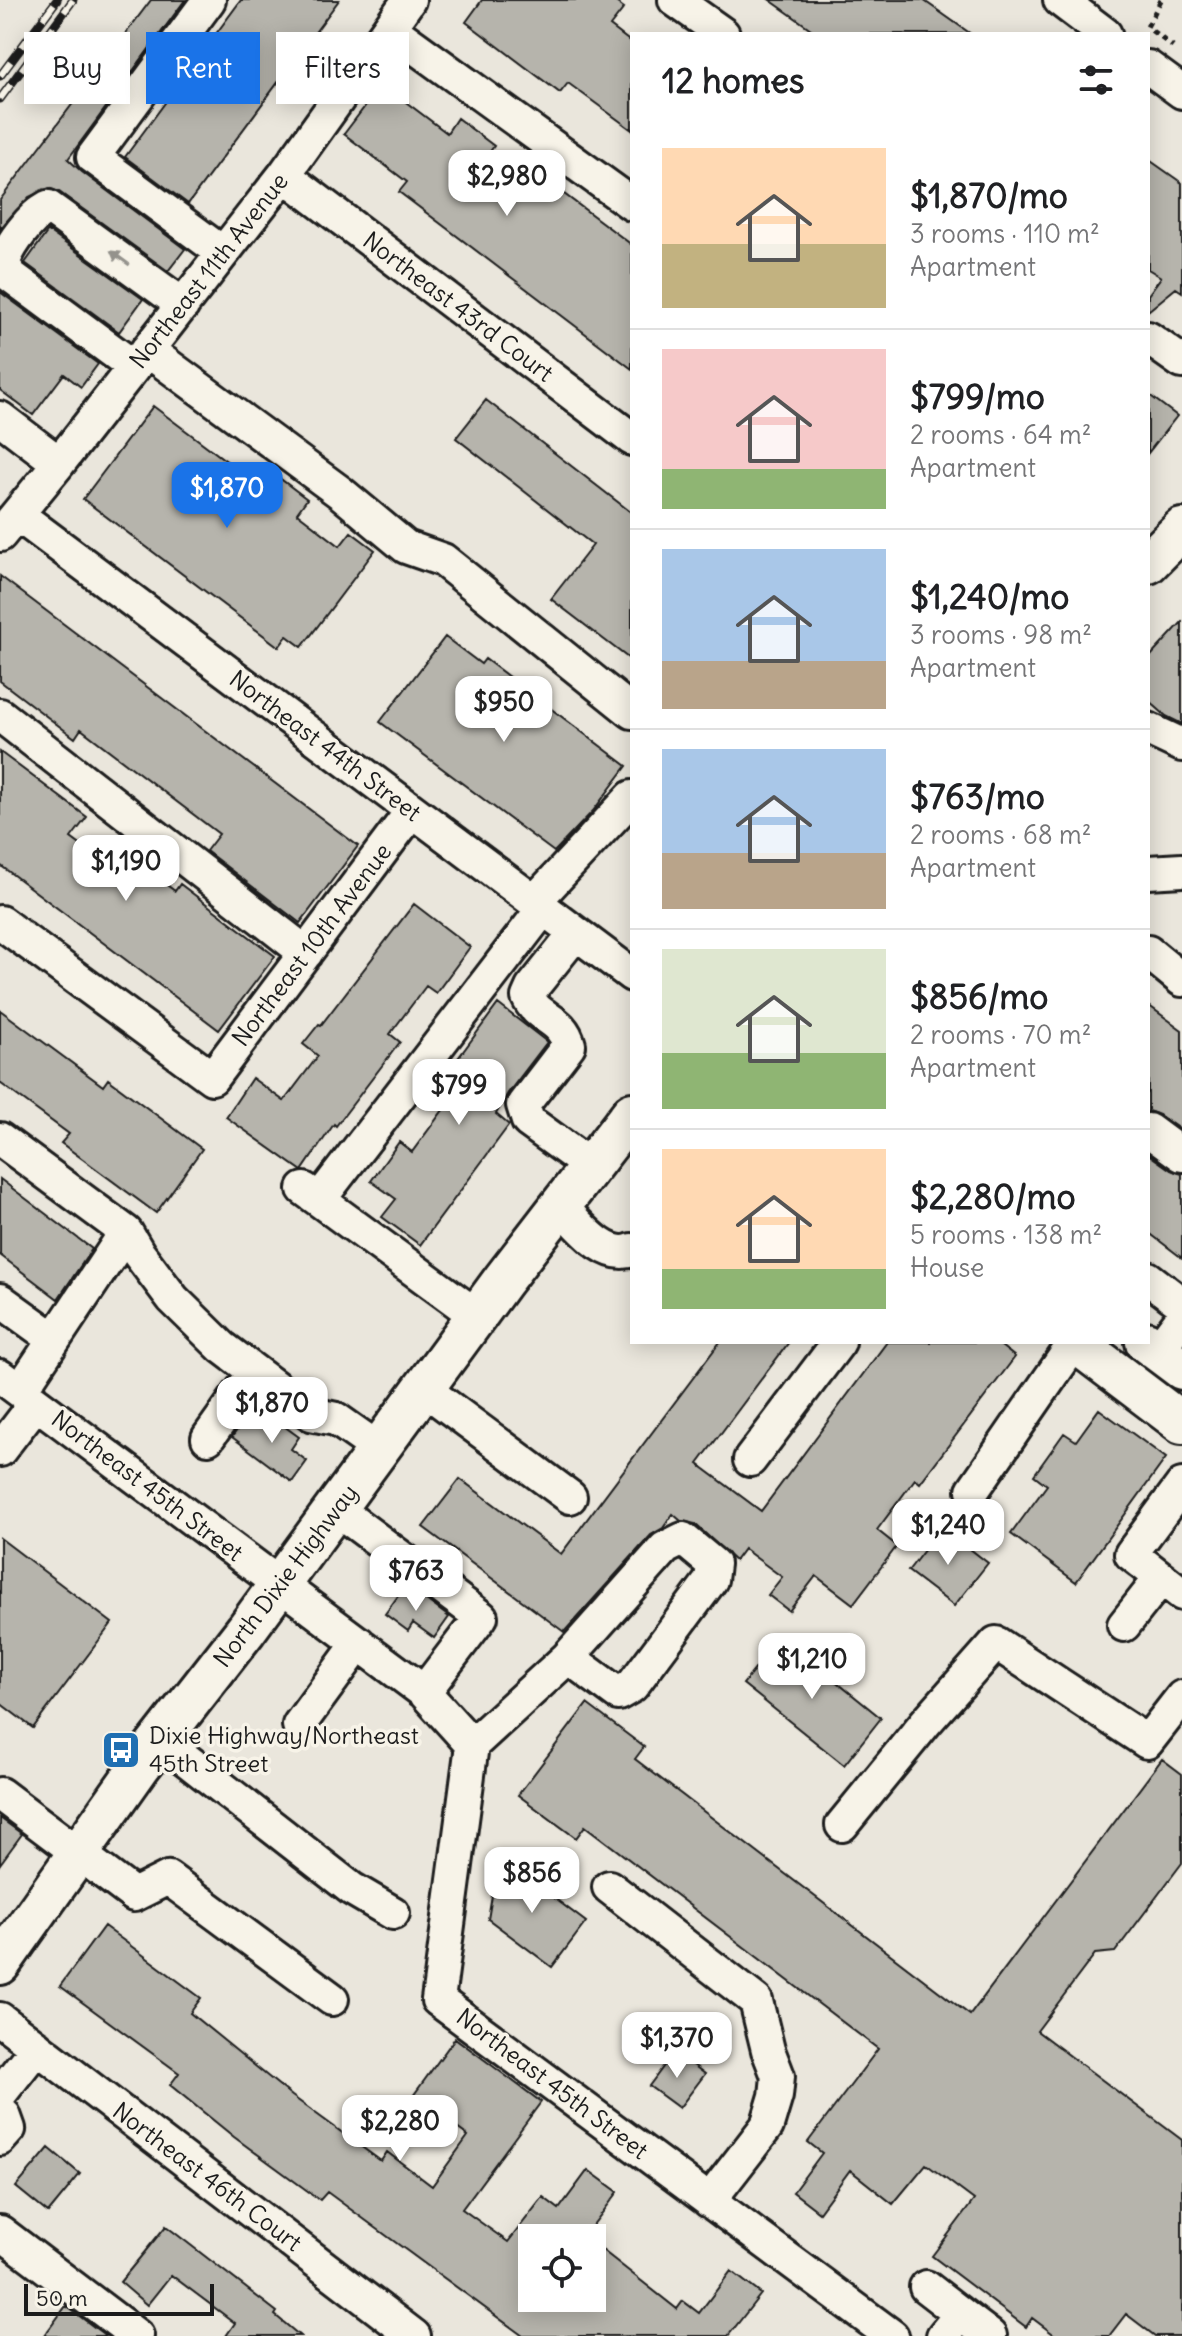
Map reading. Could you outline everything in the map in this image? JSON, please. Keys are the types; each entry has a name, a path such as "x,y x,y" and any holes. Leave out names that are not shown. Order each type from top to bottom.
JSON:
{"main road":[{"path":"1150,561 1182,529"},
{"name":"North Dixie Highway","path":"0,1964 161,1740 630,1116"},
{"path":"1078,1344 1182,1423"}],"street":[{"path":"209,0 93,157 223,253"},
{"name":"Northeast 11th Avenue","path":"9,525 284,175 409,0"},
{"path":"675,0 720,32"},
{"path":"1060,0 1102,32"},
{"path":"389,28 630,203"},
{"path":"1150,68 1182,92"},
{"name":"Northeast 43rd Court","path":"284,175 630,437"},
{"path":"183,305 48,207 40,211 5,256 3,264 11,276 141,358 341,493 406,547 443,560 630,710"},
{"path":"1150,339 1182,362"},
{"path":"0,418 59,463"},
{"name":"Northeast 44th Street","path":"9,525 412,811 630,974"},
{"path":"0,715 306,953"},
{"path":"1150,730 1182,745"},
{"path":"477,1316 312,1195 538,906 630,800"},
{"name":"Northeast 10th Avenue","path":"0,922 212,1078 412,811"},
{"path":"1150,872 1182,870"},
{"path":"576,933 528,997 532,1006 566,1032 569,1045 523,1105 528,1121 590,1166"},
{"path":"1150,954 1182,980"},
{"path":"1150,1131 1182,1155"},
{"path":"0,1139 126,1232 173,1299 222,1347 311,1414 336,1419 380,1450"},
{"path":"560,1205 606,1249 623,1254 630,1251"},
{"path":"0,1450 18,1390 126,1232"},
{"path":"1150,1280 1182,1304"},
{"path":"0,1300 54,1339"},
{"path":"1162,1354 1182,1318"},
{"path":"750,1460 837,1344"},
{"path":"973,1490 1074,1344"},
{"path":"208,1438 255,1372"},
{"path":"424,1389 570,1497"},
{"name":"Northeast 45th Street","path":"18,1390 424,1692 472,1745 438,2000 892,2336"},
{"path":"1124,1625 1172,1586 1131,1554 1182,1485"},
{"path":"336,1509 481,1617 424,1692"},
{"path":"472,1745 568,1657 665,1548 683,1539 713,1564 711,1580 632,1686 618,1694 568,1657"},
{"path":"299,1725 359,1643"},
{"path":"842,1825 926,1722 996,1643 1147,1742 1182,1697"},
{"path":"161,1740 352,1889 393,1913"},
{"path":"0,1794 134,1895 168,1878 332,1999"},
{"path":"609,1887 756,2001 778,2076 776,2096 767,2126 709,2201"},
{"name":"Northeast 46th Court","path":"0,2019 414,2336"},
{"path":"0,2094 37,2047"},
{"path":"0,2112 9,2129 0,2139"},
{"path":"0,2232 137,2336"},
{"path":"926,2287 952,2325 990,2336"}],"path":[{"path":"1161,0 1147,27 1182,54"}],"building":[{"path":"151,0 185,0 161,32 146,32 146,53 130,75 130,32 127,32"},
{"path":"241,0 339,0 315,32 276,32 276,85 188,204 125,157 164,104 260,104 260,32 217,32"},
{"path":"482,0 613,0 624,8 610,26 630,41 630,129 568,83 560,93 466,22"},
{"path":"770,0 923,0 968,32 815,32"},
{"path":"72,104 108,104 68,159 185,249 168,271 59,192 49,188 29,197 0,229 0,200"},
{"path":"367,104 409,104 447,133 457,118 494,146 489,153 536,189 544,179 630,244 630,367 399,192 407,182 344,134"},
{"path":"1150,160 1182,183 1182,292 1176,288 1150,309 1150,292 1161,277 1150,270"},
{"path":"48,231 143,299 119,332 25,263"},
{"path":"0,292 98,364 81,387 64,374 33,415 0,390"},
{"path":"1150,396 1177,416 1150,450"},
{"path":"486,400 630,511 630,659 551,599 593,545 456,438"},
{"path":"153,406 256,483 266,468 307,499 297,513 340,546 351,532 375,550 302,647 287,636 279,647 83,499"},
{"path":"0,576 358,846 300,923 206,851 219,834 81,729 75,738 0,681"},
{"path":"1182,622 1182,724 1166,716 1150,702 1150,657"},
{"path":"445,637 481,664 485,659 627,766 593,811 554,852 380,722"},
{"path":"0,752 87,817 71,838 118,873 130,858 175,891 180,884 275,956 219,1030 0,865"},
{"path":"414,904 470,947 436,993 426,986 390,1034 400,1042 336,1126 334,1124 302,1171 226,1117 252,1078 284,1101 318,1056 303,1044"},
{"path":"498,1004 547,1042 496,1114 509,1125 420,1245 382,1217 396,1199 371,1181 399,1142 412,1152 460,1087 445,1076"},
{"path":"1150,1006 1182,1030 1182,1131 1150,1112"},
{"path":"0,1010 103,1086 108,1079 202,1149 156,1213 61,1143 69,1134 0,1083"},
{"path":"1150,1155 1182,1174 1182,1258 1150,1234"},
{"path":"0,1179 92,1249 58,1299 0,1255"},
{"path":"718,1344 788,1344 698,1464 761,1511 886,1344 999,1344 1015,1357 920,1483 915,1479 877,1530 897,1546 853,1604 816,1576 789,1611 768,1595 782,1577 744,1549 735,1561 695,1524 681,1521 673,1514 564,1632 423,1527 460,1479 561,1554"},
{"path":"1099,1409 1166,1458 1076,1582 1011,1534 1047,1485 1034,1475 1064,1433 1076,1441"},
{"path":"249,1414 266,1427 273,1418 299,1437 291,1449 307,1461 292,1482 232,1437"},
{"path":"942,1527 988,1563 954,1606 908,1571"},
{"path":"0,1538 112,1623 33,1728 0,1703"},
{"path":"406,1585 449,1617 434,1638 413,1623 408,1631 385,1614"},
{"path":"781,1637 881,1718 844,1765 743,1684"},
{"path":"587,1704 644,1747 635,1759 970,2015 1162,1759 1182,1774 1182,1863 1115,1952 1095,1954 1037,2031 1182,2140 1182,2336 1155,2336 1126,2314 1109,2336 1056,2336 1032,2318 1026,2327 932,2256 974,2200 926,2164 893,2204 850,2170 819,2212 793,2192 822,2153 808,2142 878,2049 585,1826 576,1838 518,1795"},
{"path":"0,1818 22,1834 0,1864"},
{"path":"505,1861 586,1922 552,1967 488,1919 496,1873"},
{"path":"104,1926 201,1998 190,2013 292,2096 381,2161 387,2152 432,2186 468,2136 413,2096 455,2038 541,2102 462,2209 508,2242 518,2229 518,2312 606,2312 606,2253 677,2309 683,2301 699,2313 731,2271 761,2294 728,2336 523,2336 327,2192 320,2200 234,2137 170,2085 179,2073 60,1986"},
{"path":"675,2051 705,2074 679,2108 649,2086"},
{"path":"49,2148 80,2174 48,2213 16,2187"},
{"path":"588,2170 618,2192 594,2224 522,2224 543,2197 559,2209"},
{"path":"166,2226 277,2312 275,2315 300,2336 226,2336 235,2323 171,2275 147,2305 120,2282"},
{"path":"66,2306 106,2336 44,2336"}],"railway":[{"path":"0,76 57,0"},
{"path":"0,99 73,0"}],"place":[{"name":"Dixie Highway/Northeast 45th Street","path":"121,1750"}]}
